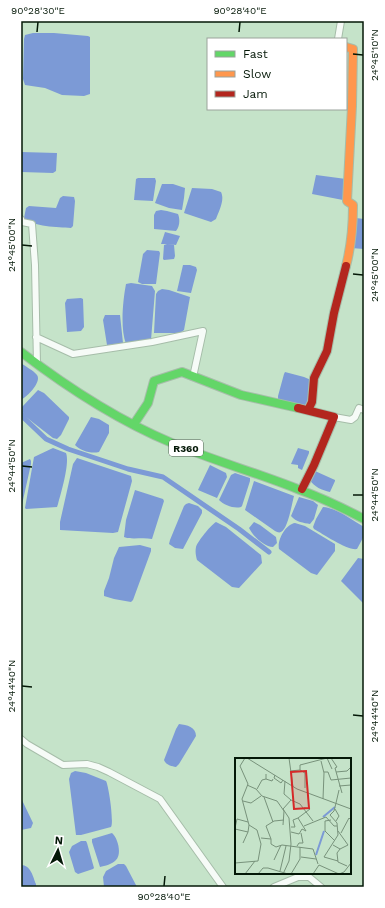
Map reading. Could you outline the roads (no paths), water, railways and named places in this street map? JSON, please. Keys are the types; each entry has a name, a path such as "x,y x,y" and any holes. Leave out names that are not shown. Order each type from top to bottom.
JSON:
{"street":[{"path":"338,38 341,21"},
{"path":"308,410 312,402 314,378 330,340 332,320 349,255 354,217 353,205 347,201 353,51 347,47"},
{"path":"21,219 22,222 32,224 35,265 36,364"},
{"path":"36,337 73,354 152,342 203,331 193,377"},
{"name":"R360","path":"21,352 36,364 110,412 134,424 194,451 302,489 328,500 364,519"},
{"path":"134,424 148,404 154,381 182,372 241,395 334,417 351,420 355,417 359,408 364,410"},
{"path":"302,489 314,465 334,417"},
{"path":"21,739 63,765 87,764 98,767 160,799 223,887"},
{"path":"274,887 298,877 309,877 321,887"}],"water":[{"path":"33,33 54,33 90,37 90,94 84,96 62,95 45,88 25,85 23,79 24,39 25,35"},
{"path":"21,152 57,153 56,171 53,173 21,172"},
{"path":"316,175 346,179 346,190 343,200 312,194"},
{"path":"155,178 156,181 153,201 134,200 136,179"},
{"path":"162,184 173,184 185,188 182,210 169,208 155,203"},
{"path":"192,188 212,189 221,192 222,202 216,219 211,222 184,213"},
{"path":"63,196 74,197 75,201 73,226 71,228 39,225 24,218 26,208 29,206 56,208 60,198"},
{"path":"161,210 178,214 179,222 176,231 154,229 154,215 156,211"},
{"path":"356,218 364,219 364,249 351,248"},
{"path":"165,232 180,236 176,245 161,244"},
{"path":"164,245 174,245 174,259 163,259"},
{"path":"147,250 159,251 160,253 156,284 142,284 138,282 143,254"},
{"path":"183,265 196,267 197,270 191,293 177,291"},
{"path":"131,283 152,286 155,291 151,340 126,344 123,330 123,306 126,284"},
{"path":"162,289 190,297 184,330 180,333 154,333 156,294"},
{"path":"67,299 83,299 84,327 81,331 67,332 65,303"},
{"path":"105,315 120,315 122,344 107,345 103,320"},
{"path":"21,363 34,372 38,378 33,389 21,400"},
{"path":"285,372 311,380 308,402 304,406 278,399"},
{"path":"38,390 44,393 69,417 61,435 57,439 53,438 26,417 22,410 22,407"},
{"path":"91,417 99,419 109,425 109,433 99,452 93,453 86,452 75,445"},
{"path":"53,448 66,453 67,458 65,478 57,507 26,509 34,457"},
{"path":"298,448 309,451 302,470 298,468 298,465 291,464"},
{"path":"77,458 131,476 132,481 118,532 60,530 60,522 73,464"},
{"path":"30,459 31,464 21,509 21,463"},
{"path":"210,465 226,473 227,477 217,498 198,490"},
{"path":"315,471 335,480 330,492 318,488 310,480"},
{"path":"235,473 250,478 241,507 229,506 219,500 231,475"},
{"path":"254,481 294,496 288,521 281,532 275,531 245,510"},
{"path":"135,490 163,499 164,501 152,539 124,537 126,520"},
{"path":"299,497 313,501 318,505 314,519 310,524 298,521 291,516"},
{"path":"189,503 198,506 202,510 202,513 183,549 175,548 169,544 170,540 184,506"},
{"path":"323,507 339,512 364,527 364,536 357,549 342,545 314,529 313,527 316,519"},
{"path":"216,522 226,527 261,555 262,563 239,588 232,587 197,560 197,544"},
{"path":"254,522 276,537 277,543 273,547 266,545 253,534 249,528"},
{"path":"295,523 305,526 335,544 335,551 317,575 311,573 279,549 279,541 285,529"},
{"path":"140,545 151,548 151,551 133,600 131,602 104,596 104,591 114,558 119,547"},
{"path":"358,558 364,559 364,604 341,581"},
{"path":"179,724 193,729 196,736 176,767 167,764 164,760"},
{"path":"75,771 86,773 106,781 111,805 111,827 76,835 69,779 71,773"},
{"path":"21,798 33,823 31,828 21,830"},
{"path":"112,833 116,838 119,850 118,857 113,863 100,867 92,839"},
{"path":"81,841 86,841 87,843 94,868 78,874 75,872 69,852 72,846"},
{"path":"118,864 124,864 126,866 137,887 104,887 103,877 106,871"},
{"path":"21,865 29,869 34,878 36,887 21,887"}],"waterway":[{"path":"21,413 25,419 46,439 68,449 128,469 163,477 239,529 269,552"}]}
